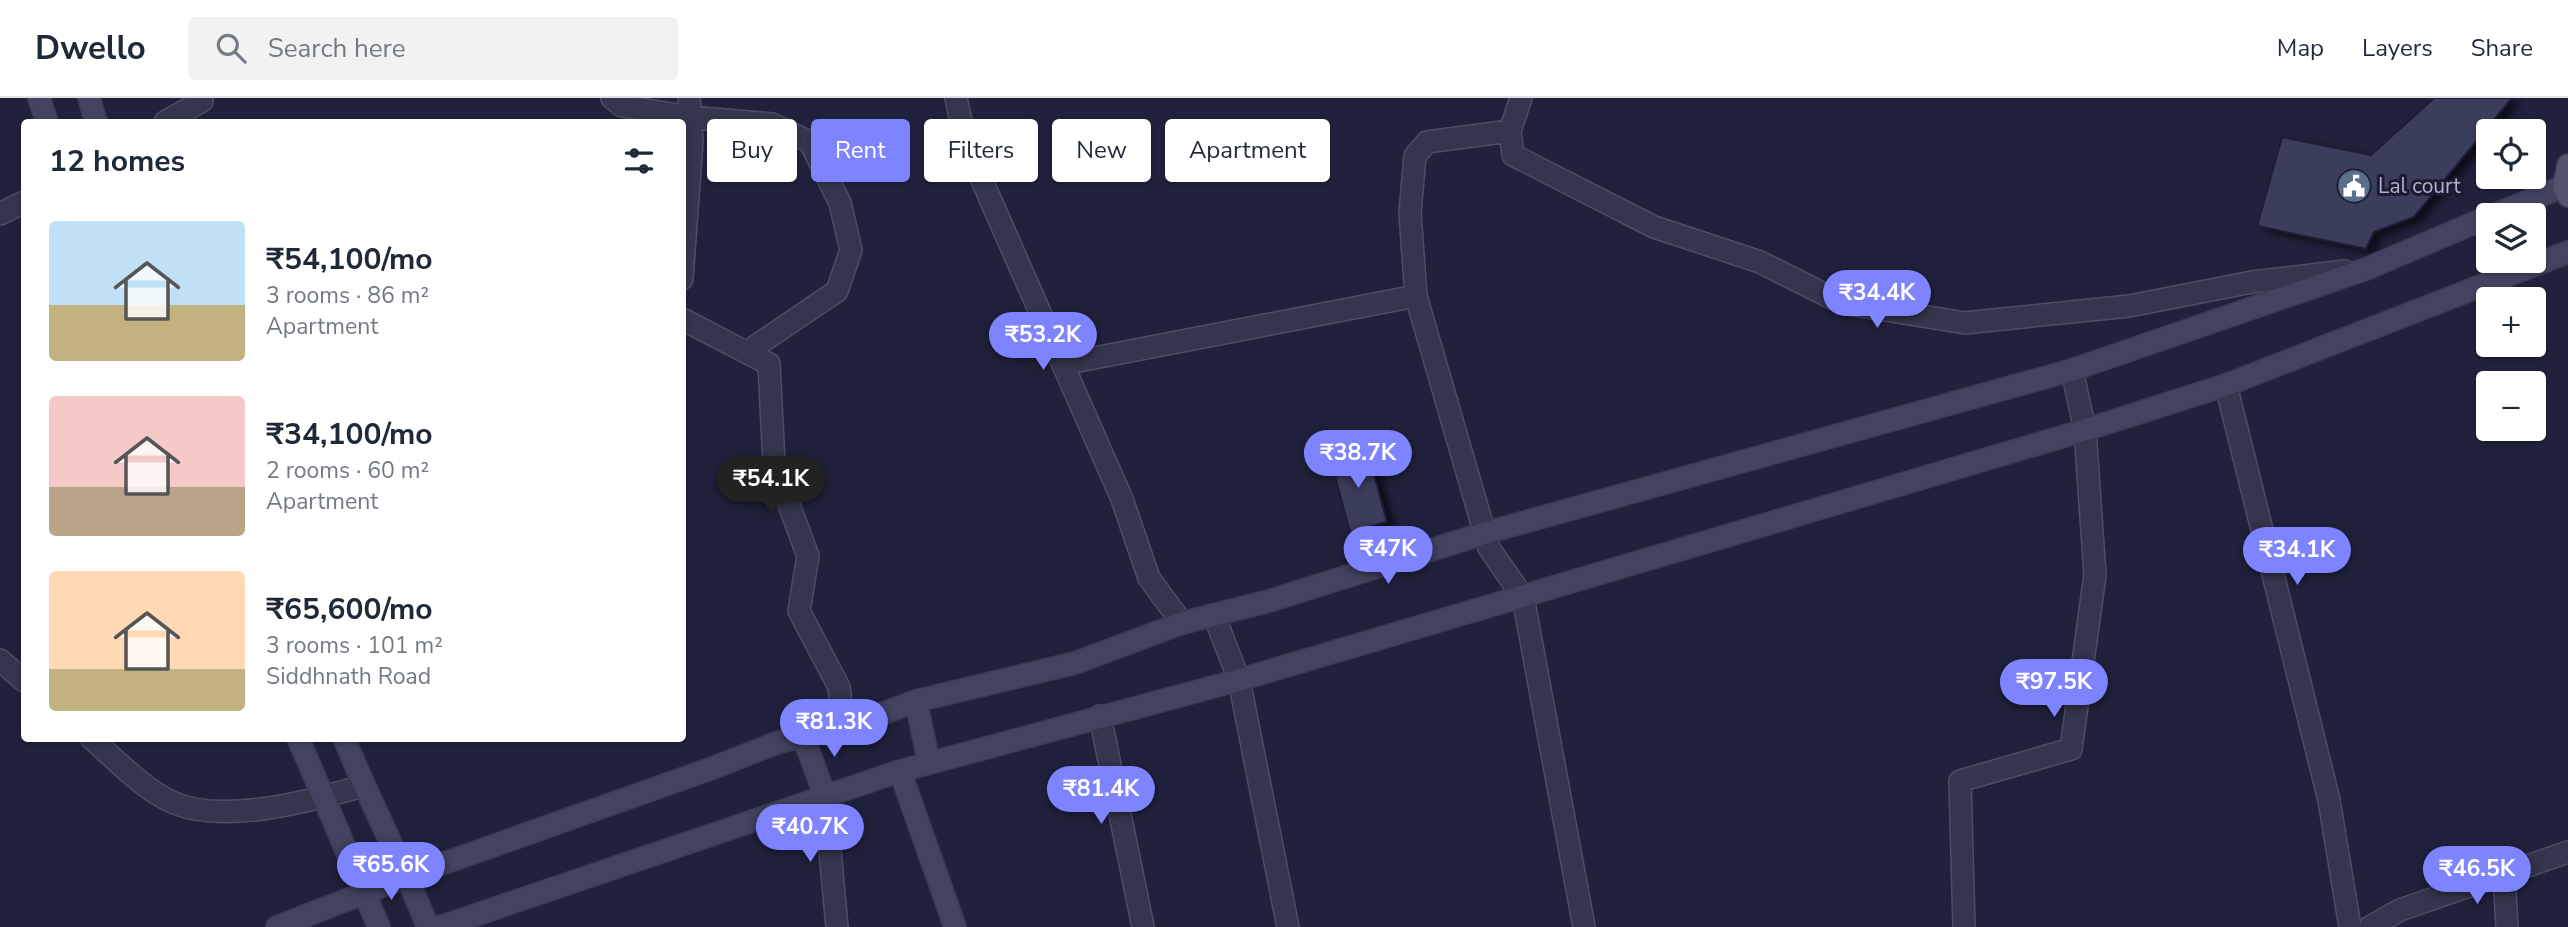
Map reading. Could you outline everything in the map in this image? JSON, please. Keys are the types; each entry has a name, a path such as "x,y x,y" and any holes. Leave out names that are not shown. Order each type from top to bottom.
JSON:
{"main road":[{"path":"39,98 46,119"},
{"path":"89,98 95,119"},
{"path":"2521,203 2567,182"},
{"path":"276,927 408,876 779,742 844,727 916,701 1075,663 1182,623 1269,601 1485,533 2072,370 2366,269 2476,222"},
{"path":"440,927 900,771 1239,680 2085,430 2226,385 2568,252"},
{"path":"916,701 929,763"},
{"path":"803,736 825,796"},
{"path":"300,742 379,927"},
{"path":"346,742 363,786 408,876 428,927"},
{"path":"900,771 955,927"}],"street":[{"path":"170,119 202,101 202,98"},
{"path":"612,98 622,106 690,108 772,124 810,142 840,203 851,250 837,291 747,352"},
{"path":"956,98 966,144 1122,499 1149,578 1182,623"},
{"path":"1521,98 1510,131 1513,155 1654,227 1760,262 1842,303 1965,323 2129,306 2252,282 2366,269"},
{"path":"686,224 692,141 690,108"},
{"path":"1510,131 1427,142 1415,156 1410,213 1416,296 1489,548 1523,597 1584,927"},
{"path":"0,214 21,204"},
{"path":"1063,364 1416,296"},
{"path":"686,321 769,363 774,464 808,556 799,611 839,687 844,727"},
{"path":"1964,927 1960,781 2071,749 2095,575 2085,430 2072,370"},
{"path":"2226,385 2329,800 2350,927"},
{"path":"1214,615 1239,680 1288,927"},
{"path":"0,660 21,678"},
{"path":"1100,716 1143,927"},
{"path":"96,742 149,788 173,802 204,812 233,812 322,798 363,786"},
{"path":"825,796 837,927"},
{"path":"2371,927 2400,910 2568,852"},
{"path":"2504,874 2507,927"}],"building":[{"name":"Lal court","path":"2434,98 2512,98 2495,119 2476,119 2476,142 2414,217 2374,232 2366,249 2257,226 2282,137 2371,155"},
{"path":"1367,448 1387,522 1350,532 1330,458"}],"place":[{"name":"Lal court","path":"2354,186"}]}
